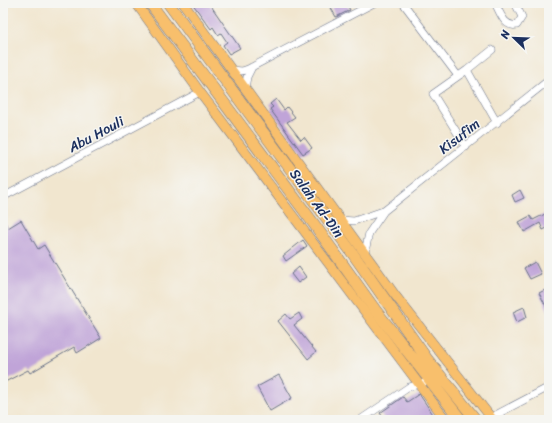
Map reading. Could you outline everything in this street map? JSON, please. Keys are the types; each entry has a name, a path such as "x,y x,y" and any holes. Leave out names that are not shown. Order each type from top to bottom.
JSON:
{"highway":[{"name":"Salah Ad-Din","path":"150,3 314,224 376,311 461,420"},
{"name":"Salah Ad-Din","path":"168,3 353,254 427,359 476,420"}],"main road":[{"path":"136,3 200,92 446,420"},
{"path":"183,3 422,330 490,419"}],"street":[{"path":"232,70 242,71 252,67 374,3"},
{"path":"403,3 458,76"},
{"path":"495,3 506,23 512,26 517,25 522,17 515,3"},
{"path":"466,147 433,94 492,50"},
{"path":"245,88 247,77 252,67"},
{"path":"466,70 497,123"},
{"name":"Kisufim","path":"365,252 369,233 384,211 497,123 549,80"},
{"name":"Abu Houli","path":"3,197 200,92"},
{"name":"Kisufim","path":"341,220 354,221 384,211"},
{"path":"360,420 409,387 418,383 433,385"},
{"path":"490,419 549,387"}],"building":[{"path":"192,3 209,3 240,48 229,54 223,45 227,42 221,33 218,35 213,27 211,29"},
{"path":"340,3 346,3 350,10 336,17 331,8"},
{"path":"276,99 284,110 287,107 295,117 287,122 301,140 304,137 312,148 303,154 270,109 273,107 270,104"},
{"path":"520,190 524,198 515,202 512,195"},
{"path":"549,212 549,227 543,230 540,223 524,232 519,222 530,216 533,220"},
{"path":"3,219 8,228 21,220 38,249 44,245 101,338 77,353 74,347 30,373 28,370 3,383"},
{"path":"303,240 307,246 286,261 283,256"},
{"path":"535,262 541,274 530,279 524,268"},
{"path":"299,267 306,277 298,283 291,274"},
{"path":"549,288 549,312 539,293"},
{"path":"524,307 527,317 517,322 513,312"},
{"path":"299,313 302,319 294,325 316,352 308,359 278,321 286,314 290,319"},
{"path":"279,375 292,398 270,411 257,387"},
{"path":"419,394 437,420 385,420 380,413 403,397 407,402"}]}
